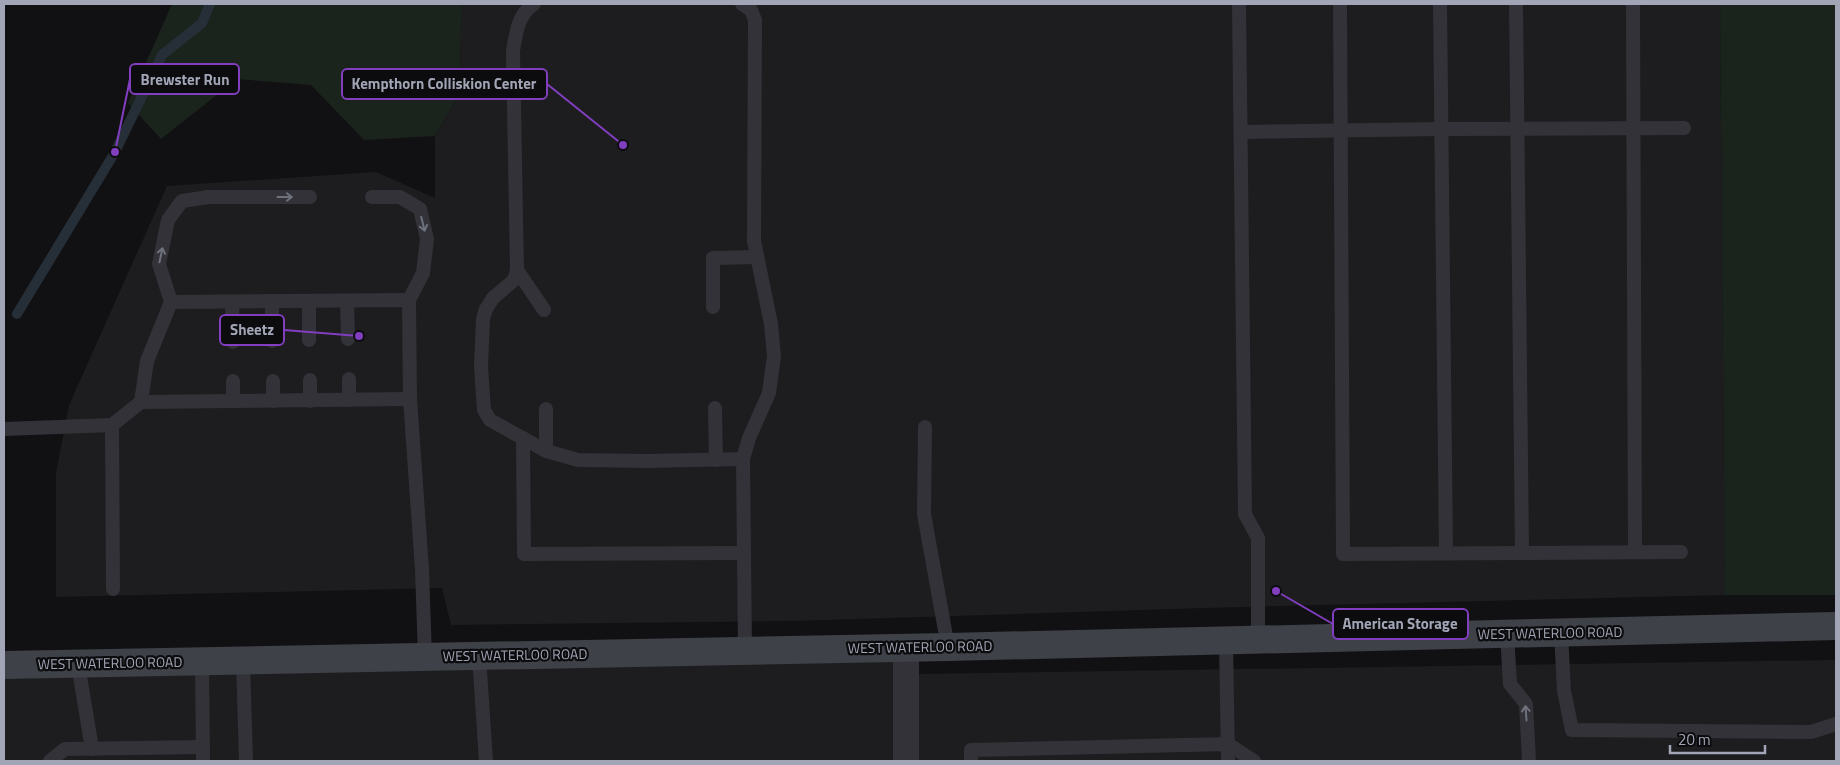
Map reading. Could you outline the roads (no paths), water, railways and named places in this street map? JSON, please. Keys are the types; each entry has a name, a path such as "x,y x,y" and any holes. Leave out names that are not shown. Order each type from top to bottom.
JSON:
{"main road":[{"name":"WEST WATERLOO ROAD","path":"4,665 906,648 1836,626"}],"street":[{"path":"906,648 906,761"}],"lane":[{"path":"534,4 526,9 518,27 513,50 517,270 514,280 493,298 486,309 483,319 481,367 484,410 490,420 546,451 578,460 743,459"},
{"path":"742,4 751,10 755,20 754,242 771,324 774,356 769,393 749,438 743,459 745,651"},
{"path":"1239,4 1245,514 1258,538 1258,640"},
{"path":"1340,4 1343,554 1681,552"},
{"path":"1440,4 1446,553"},
{"path":"1516,4 1522,553"},
{"path":"1632,4 1635,552"},
{"path":"1241,132 1684,128"},
{"path":"141,402 147,360 171,302 159,264 168,220 182,201 209,197 310,197"},
{"path":"372,197 400,197 420,209 427,239 423,273 409,300 410,399 422,569 425,657"},
{"path":"713,307 713,258 757,257"},
{"path":"517,270 544,310"},
{"path":"171,302 409,300"},
{"path":"272,301 272,341"},
{"path":"309,301 309,340"},
{"path":"347,301 348,339"},
{"path":"232,302 233,342"},
{"path":"349,379 349,400"},
{"path":"273,380 273,401"},
{"path":"310,380 310,400"},
{"path":"233,381 233,401"},
{"path":"4,430 112,425 141,402 410,399"},
{"path":"715,408 716,460"},
{"path":"546,409 546,451"},
{"path":"112,425 113,588"},
{"path":"925,427 924,514 948,647"},
{"path":"523,438 524,554 744,553"},
{"path":"1561,632 1564,691 1572,730 1811,732 1836,724"},
{"path":"1507,634 1510,684 1526,704 1529,761"},
{"path":"1226,640 1228,761"},
{"path":"479,656 486,761"},
{"path":"243,661 246,761"},
{"path":"50,761 65,749 203,754 202,662"},
{"path":"78,664 92,749"},
{"path":"971,761 972,750 1228,744 1254,761"}],"waterway":[{"path":"17,314 115,152 162,55 202,23 210,4"}],"place":[{"name":"Kempthorn Colliskion Center","path":"623,145"},
{"name":"Brewster Run","path":"115,152"},
{"name":"Sheetz","path":"359,336"},
{"name":"American Storage","path":"1276,591"}]}
